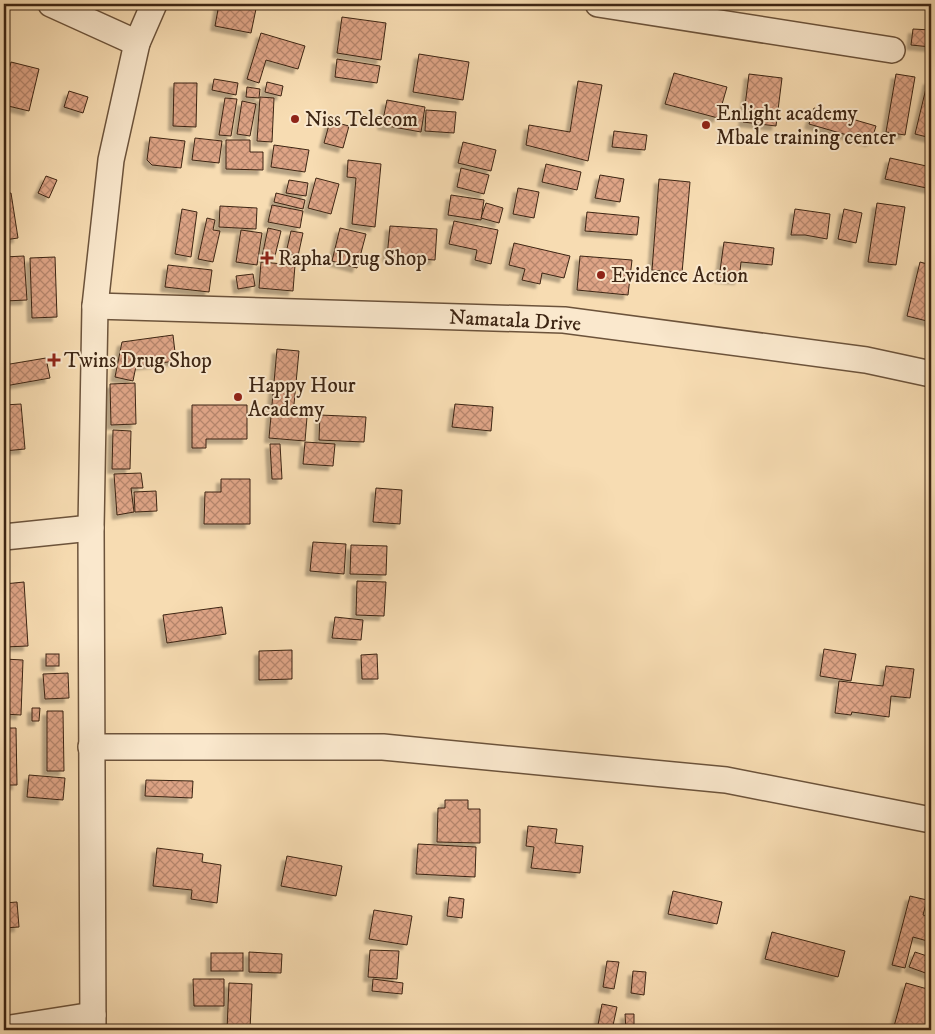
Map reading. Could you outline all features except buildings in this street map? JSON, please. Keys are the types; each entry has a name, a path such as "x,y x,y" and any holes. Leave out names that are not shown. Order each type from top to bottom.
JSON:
{"street":[{"path":"51,4 137,44"},
{"path":"4,1029 93,1023 91,528 95,306 111,160 137,44 154,4"},
{"path":"598,4 892,50"},
{"name":"Namatala Drive","path":"95,306 564,320 866,360 931,374"},
{"path":"4,537 91,528"},
{"path":"91,746 383,747 726,780 931,820"}],"place":[{"name":"Niss Telecom","path":"295,119"},
{"name":"Enlight academy Mbale training center","path":"706,125"},
{"name":"Rapha Drug Shop","path":"267,258"},
{"name":"Evidence Action","path":"601,275"},
{"name":"Twins Drug Shop","path":"54,360"},
{"name":"Happy Hour Academy","path":"238,397"}]}
